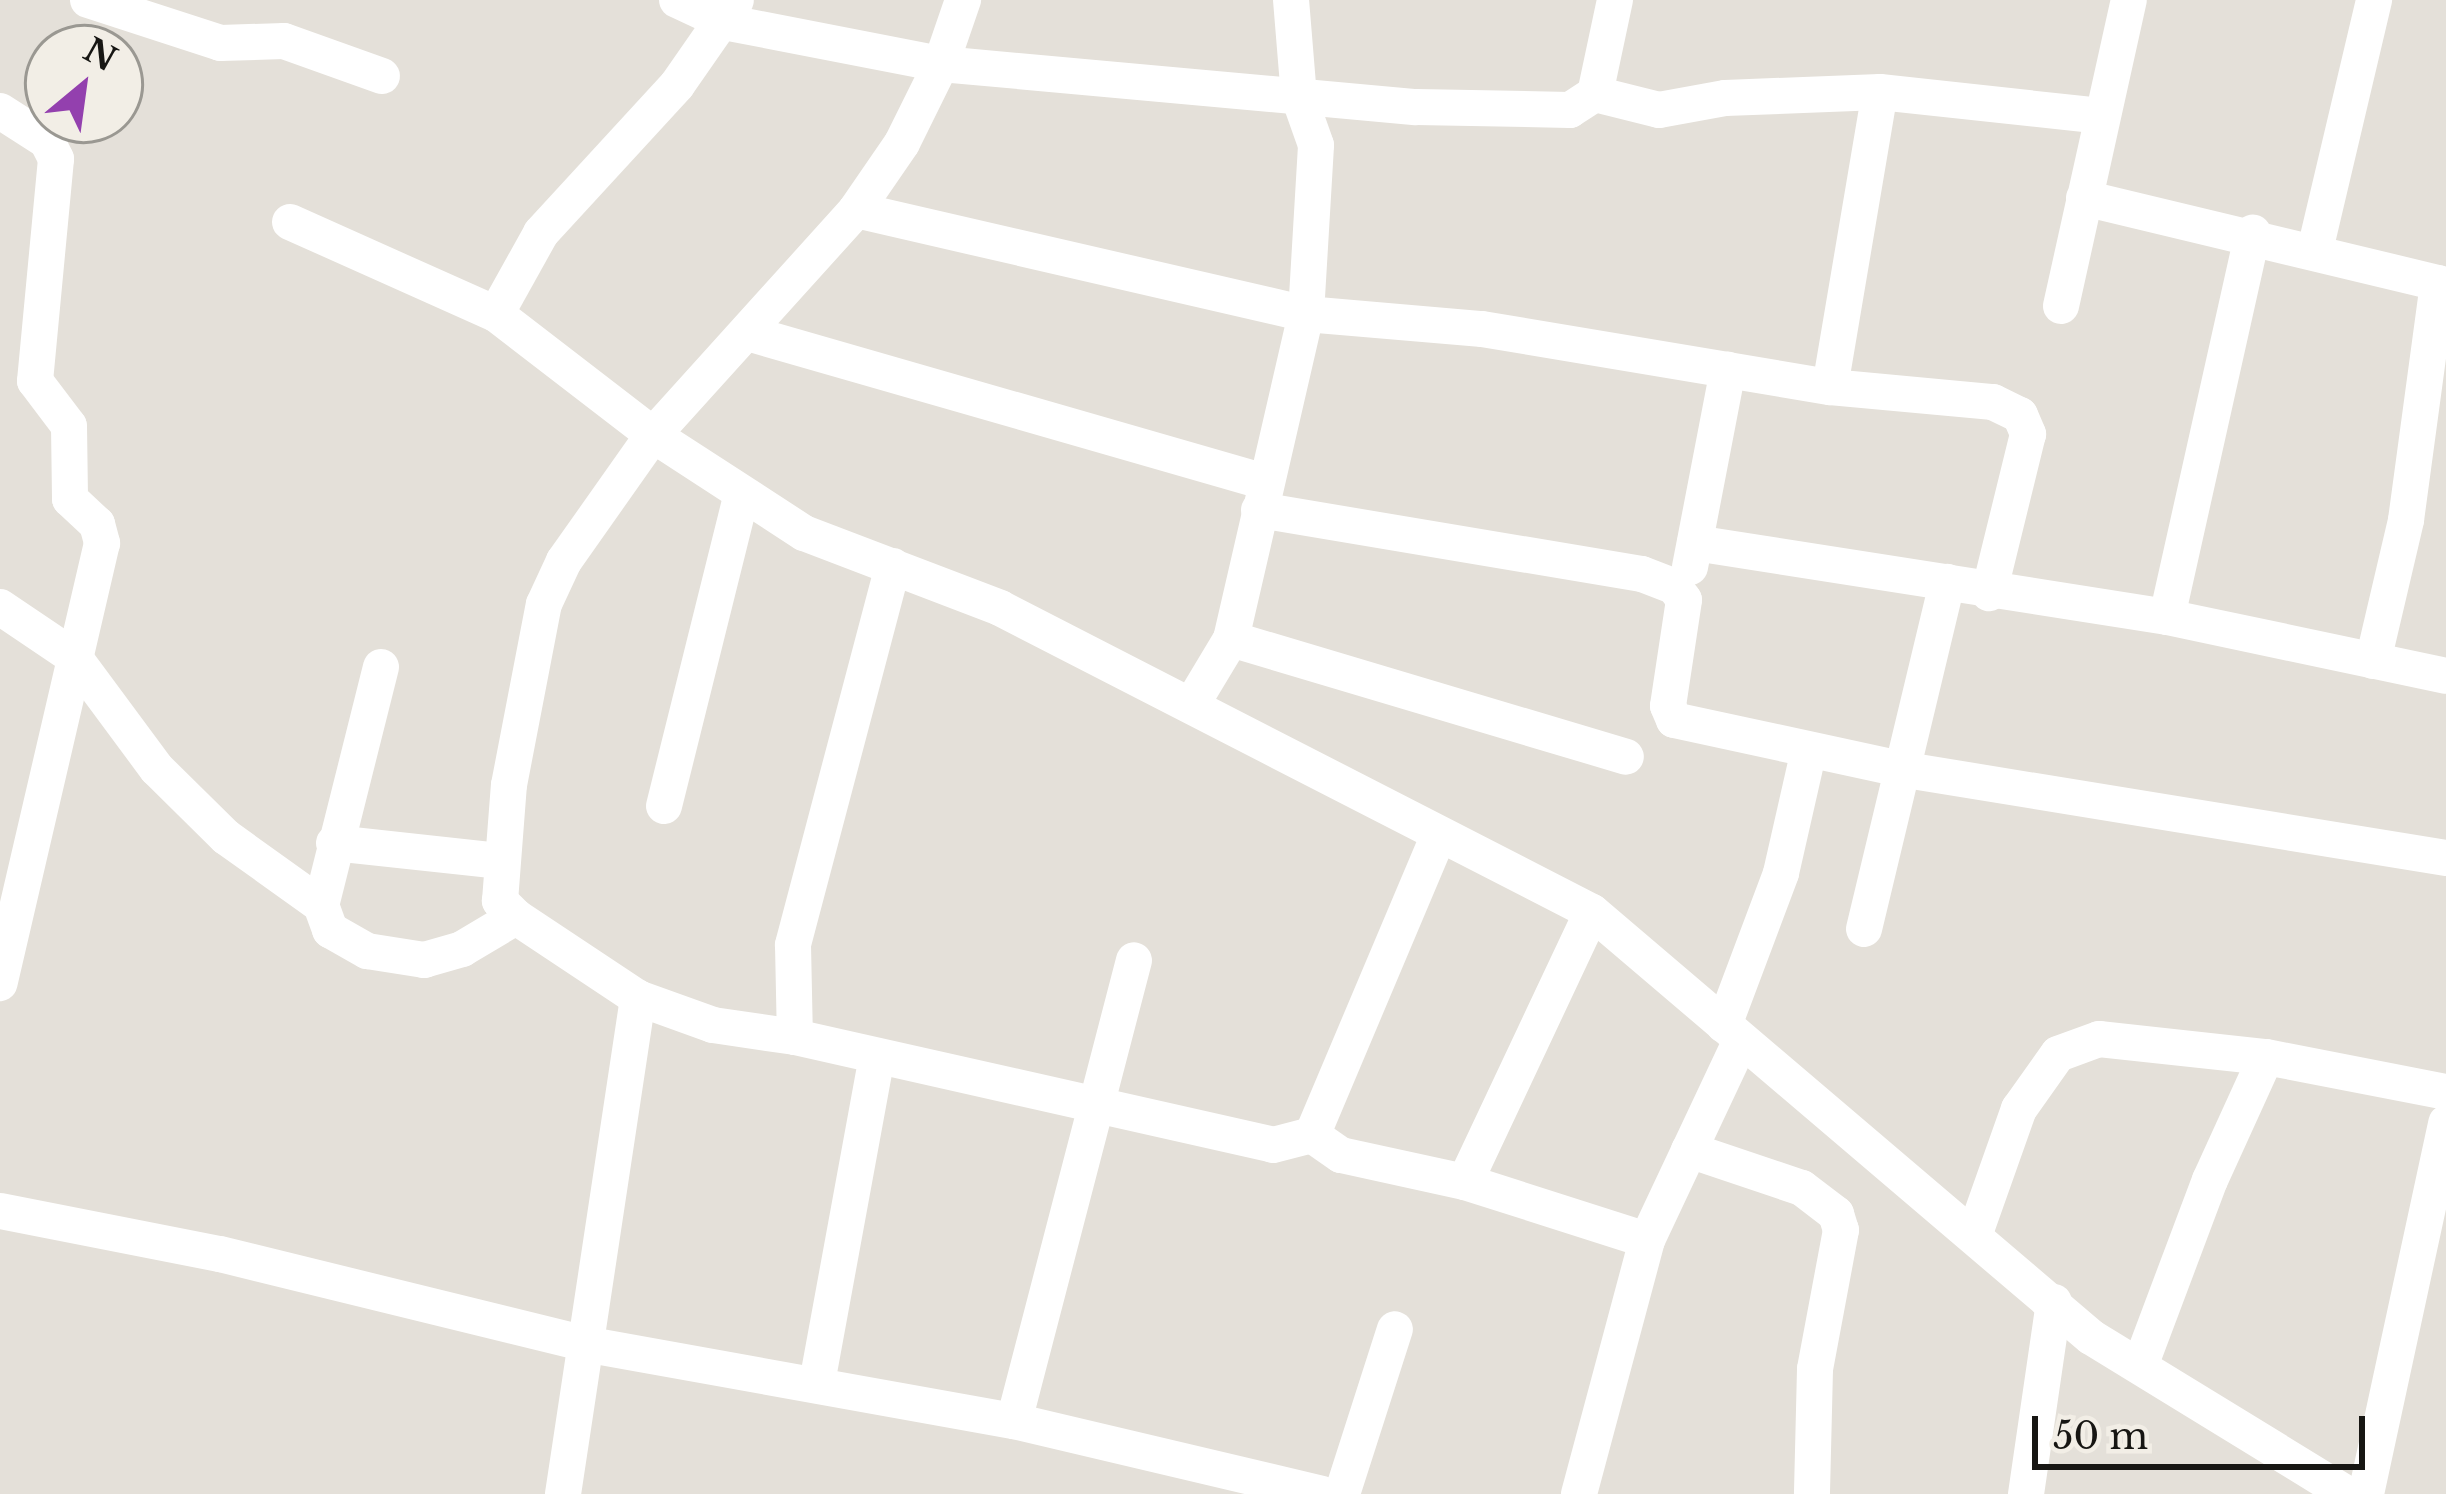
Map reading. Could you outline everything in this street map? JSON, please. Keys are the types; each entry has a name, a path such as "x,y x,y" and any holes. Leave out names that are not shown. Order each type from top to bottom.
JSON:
{"street":[{"path":"88,0 220,43 284,41 382,76"},
{"path":"677,0 941,64 1299,97 1570,110 1595,94 1615,0"},
{"path":"963,0 941,64 902,143 856,210 751,334 653,435 564,561 544,604 499,861 500,901 638,998 713,1025 795,1037 1273,1145 1312,1136 1341,1155 1465,1182 1647,1240"},
{"path":"1192,704 1231,639 1306,314 1316,146 1299,97 1291,0"},
{"path":"2061,306 2128,0"},
{"path":"2315,250 2374,0"},
{"path":"496,314 541,233 730,11"},
{"path":"1595,94 1660,110 1725,98 1880,92 2101,116"},
{"path":"1830,387 1880,92"},
{"path":"0,110 47,141 56,159 35,381 73,435 70,499 98,524 102,543 9,906 0,983"},
{"path":"2084,198 2253,233 2442,284 2406,520 2372,661"},
{"path":"856,210 1306,314 1482,329 1830,387 1993,403 2020,415 2028,434 1990,592"},
{"path":"290,222 496,314 653,435 741,497 804,533 1000,608 1192,704 1438,837 1592,912 2054,1302 2140,1366 2328,1489"},
{"path":"2168,617 2253,233"},
{"path":"751,334 1262,496 1642,574 1674,586 1684,600"},
{"path":"1728,370 1684,600 1668,706 1674,720 1906,770 2446,858"},
{"path":"664,806 741,497"},
{"path":"1694,543 2168,617 2446,676"},
{"path":"795,1037 793,945 893,566"},
{"path":"1864,929 1948,582"},
{"path":"0,607 74,657 157,769 226,837 321,905"},
{"path":"1231,639 1626,757"},
{"path":"381,668 321,905 330,929 367,951 424,960 462,949 516,916"},
{"path":"1580,1494 1647,1240 1689,1150 1732,1032 1781,873 1809,750"},
{"path":"1312,1136 1438,837"},
{"path":"334,842 499,861"},
{"path":"1465,1182 1592,912"},
{"path":"1014,1421 1134,960"},
{"path":"563,1494 590,1345 638,998"},
{"path":"1975,1233 2019,1109 2058,1054 2099,1039 2266,1057 2446,1092"},
{"path":"817,1383 878,1056"},
{"path":"2140,1366 2210,1180 2266,1057"},
{"path":"2366,1494 2446,1123"},
{"path":"1689,1150 1802,1188 1836,1214 1841,1230 1815,1369 1812,1494"},
{"path":"0,1211 220,1254 590,1345 1014,1421 1322,1494"},
{"path":"2026,1494 2054,1302"},
{"path":"1342,1494 1395,1329"}]}
